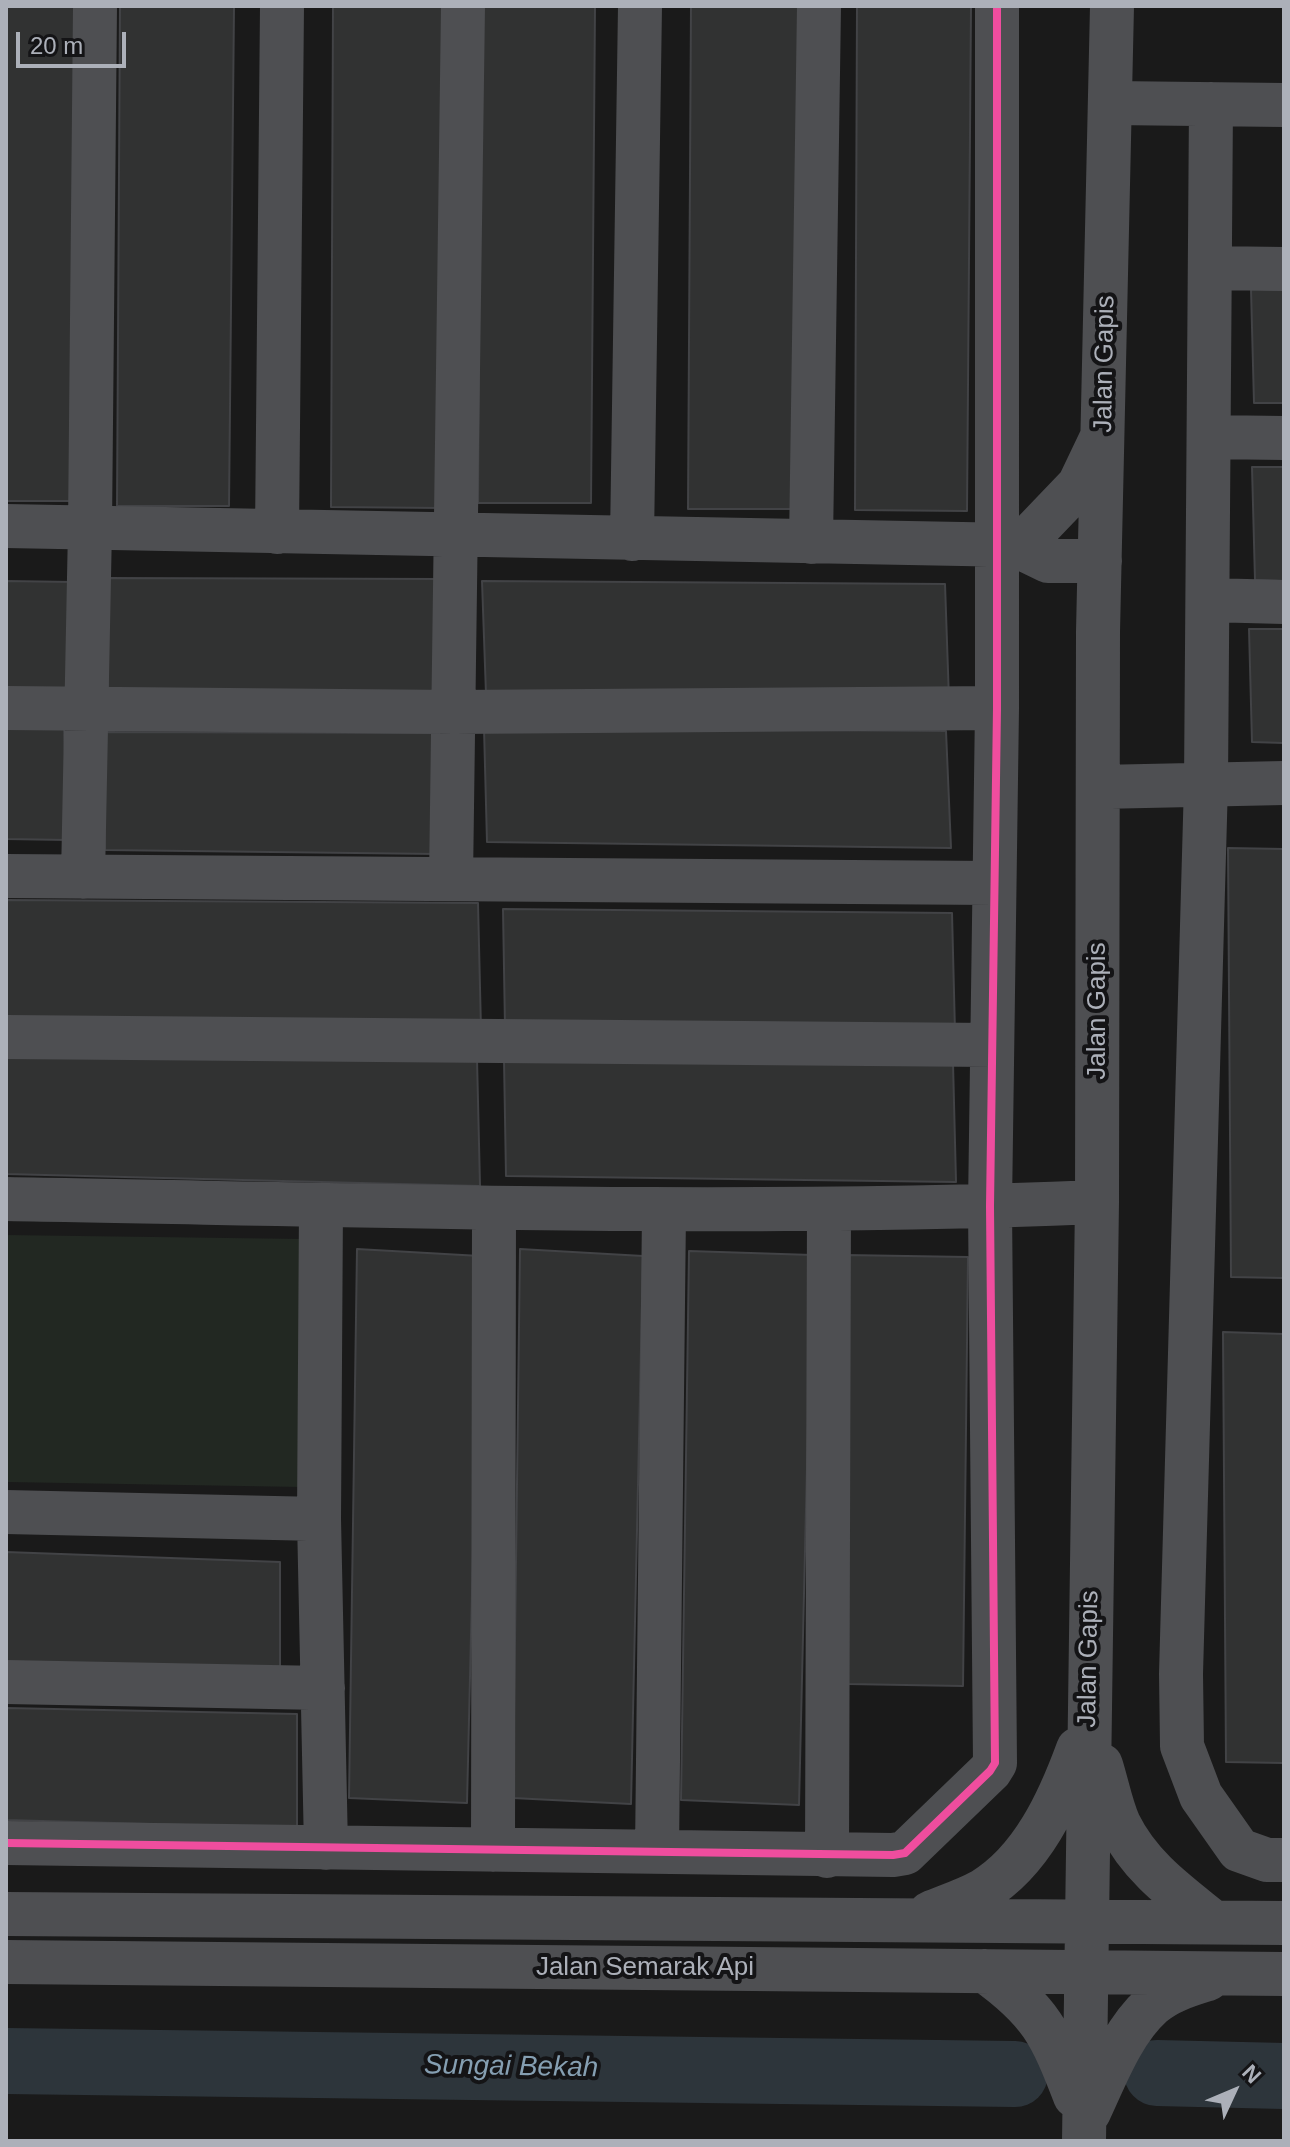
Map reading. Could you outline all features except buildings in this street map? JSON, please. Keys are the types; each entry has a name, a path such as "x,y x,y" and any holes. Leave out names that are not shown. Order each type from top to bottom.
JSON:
{"street":[{"path":"83,877 95,6"},
{"path":"277,532 282,6"},
{"path":"451,879 463,6"},
{"path":"632,539 640,6"},
{"path":"811,542 819,6"},
{"path":"6,1843 827,1856 905,1853 995,1763 990,1206 997,708 1023,546 997,6"},
{"name":"Jalan Gapis","path":"1084,2131 1097,1202 1098,632 1112,6"},
{"path":"1112,103 1284,105"},
{"path":"1211,104 1206,783 1181,1674 1182,1746 1201,1796 1239,1850 1267,1860 1284,1860"},
{"path":"1210,268 1284,269"},
{"path":"1023,546 1079,485 1103,435"},
{"path":"1209,437 1284,438"},
{"path":"6,526 1023,546 1101,544"},
{"path":"1023,546 1074,585 1098,632"},
{"path":"1208,600 1284,602"},
{"path":"6,708 454,712 997,708"},
{"path":"1099,787 1284,783"},
{"path":"6,876 993,883"},
{"path":"6,1037 992,1045"},
{"path":"6,1199 664,1211 829,1210 1097,1202"},
{"path":"321,1205 319,1519 326,1848"},
{"path":"493,1850 494,1208"},
{"path":"827,1856 829,1210"},
{"path":"657,1852 664,1211"},
{"path":"6,1512 319,1519"},
{"path":"6,1682 323,1688"},
{"path":"916,1919 983,1890 1007,1870 1035,1838 1061,1795 1089,1720"},
{"path":"1089,1720 1118,1822 1136,1852 1159,1879 1213,1922"},
{"name":"Jalan Semarak Api","path":"6,1914 1284,1923"},
{"name":"Jalan Semarak Api","path":"6,1962 1284,1974"},
{"path":"985,1971 1014,1992 1036,2014 1055,2044 1084,2131"},
{"path":"1084,2131 1120,2049 1135,2024 1153,2004 1177,1988 1224,1973"}],"shaded area":[{"path":"6,1235 303,1239 301,1487 6,1482"}],"waterway":[{"name":"Sungai Bekah","path":"6,2061 1015,2074"},
{"path":"1157,2073 1284,2076"}],"cycle path":[{"path":"6,1843 893,1855 905,1853 995,1763 990,1206 997,708 997,6"}]}
